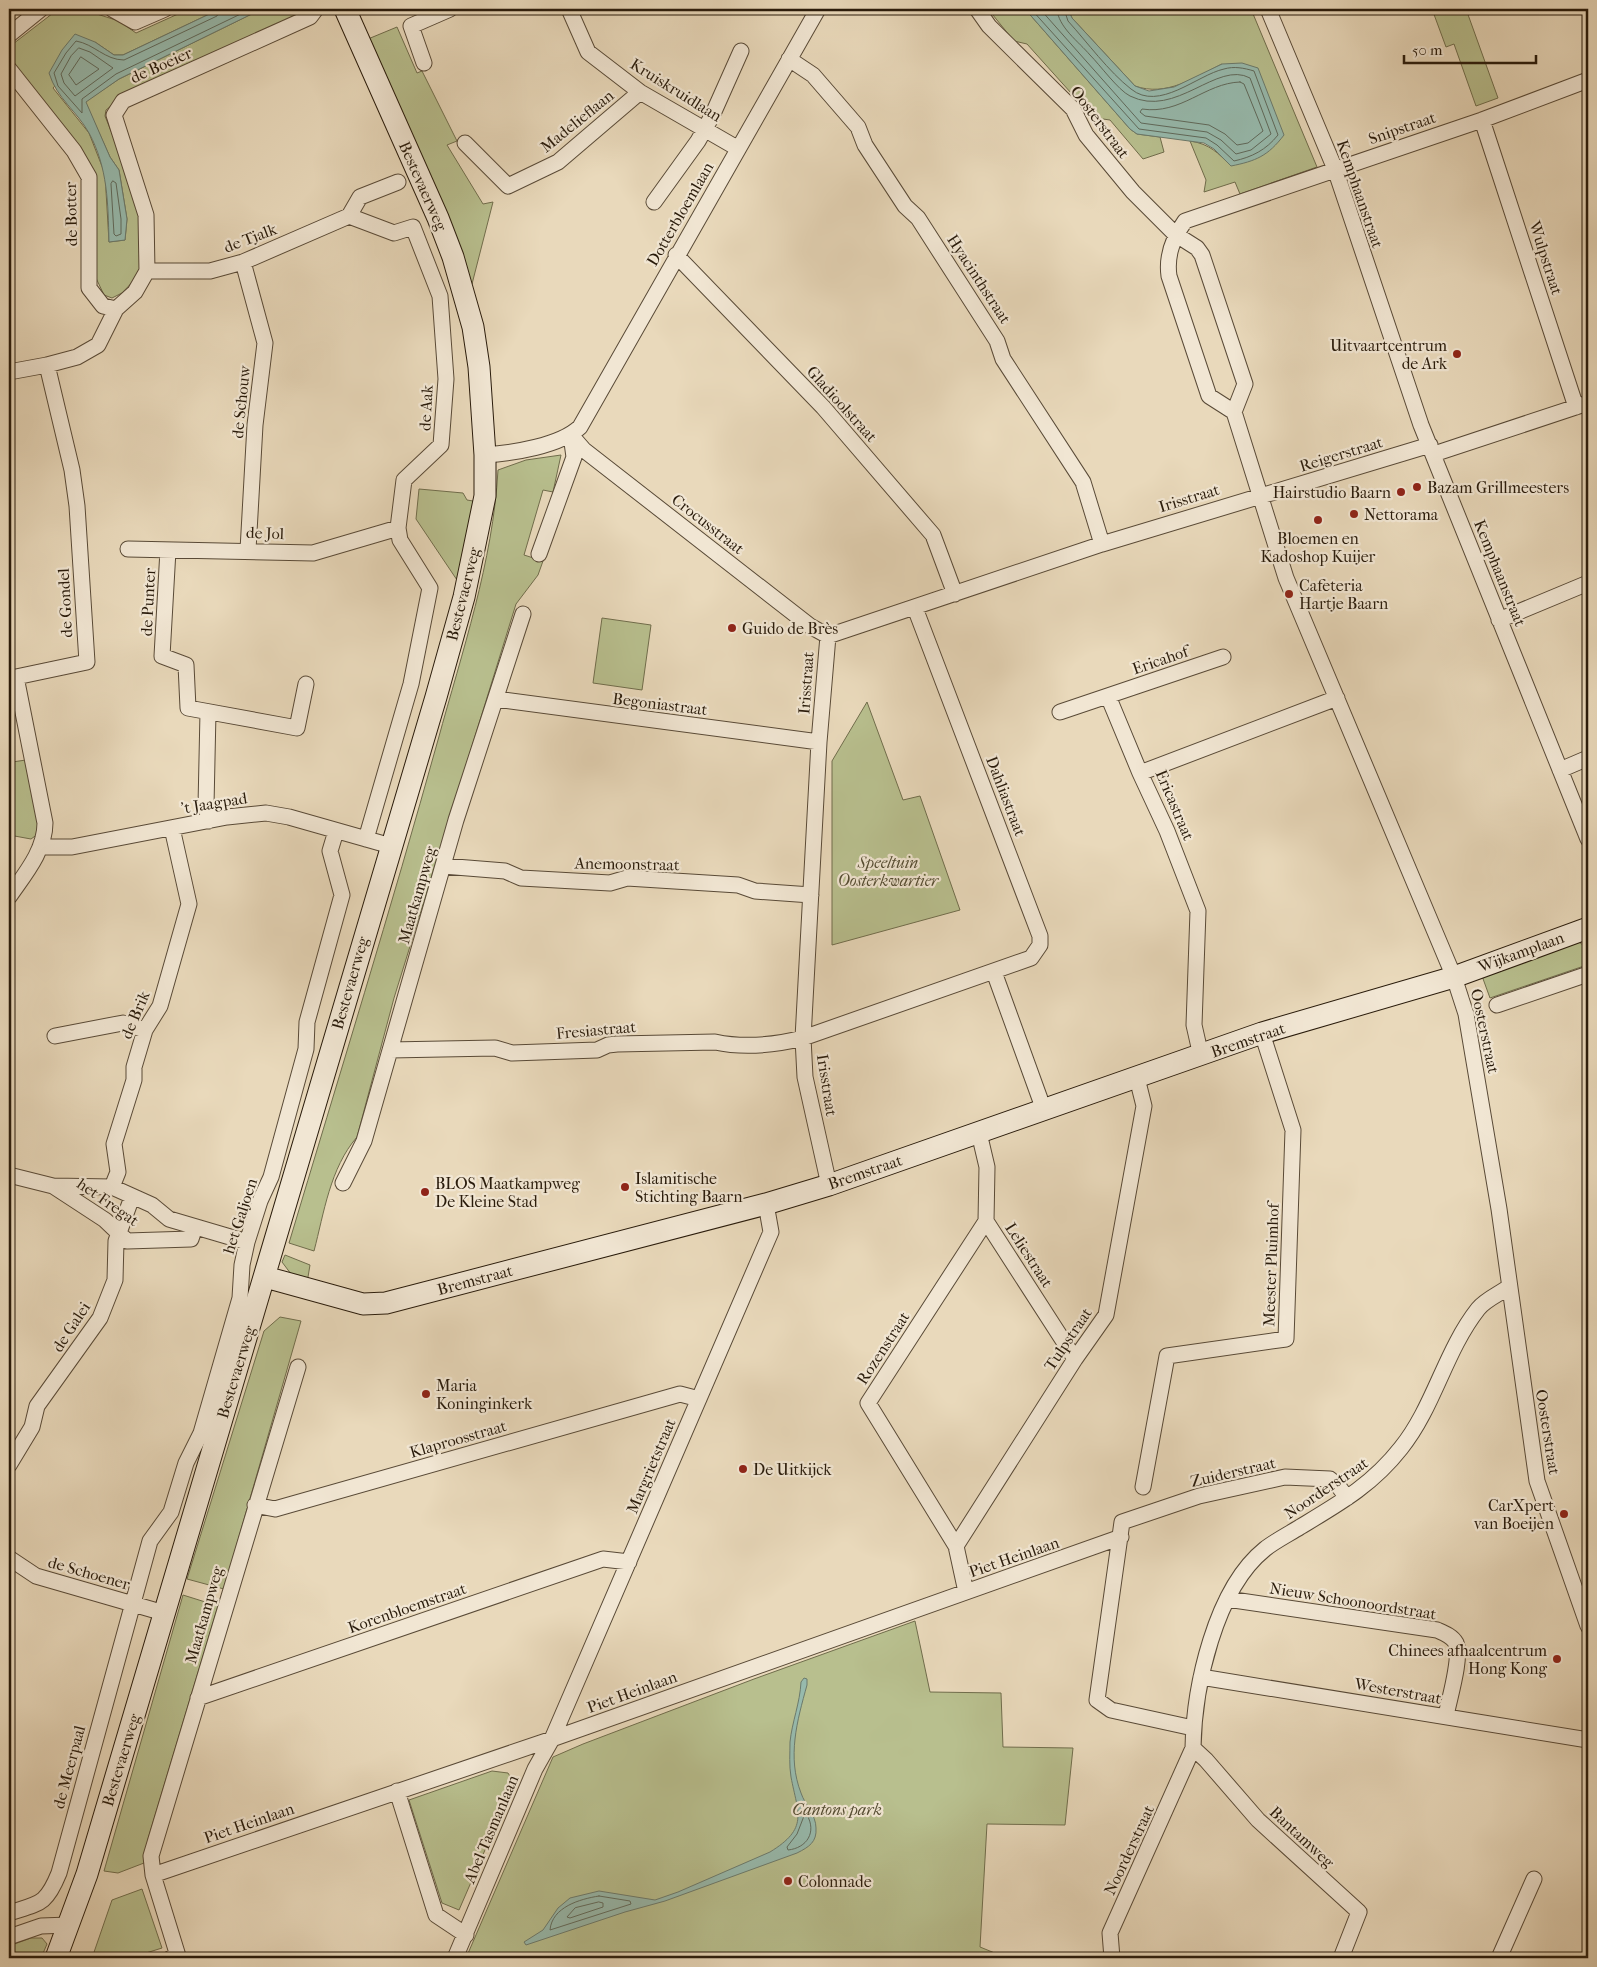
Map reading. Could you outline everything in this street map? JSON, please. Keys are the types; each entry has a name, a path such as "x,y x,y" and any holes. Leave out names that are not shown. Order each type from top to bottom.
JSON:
{"street":[{"path":"9,34 41,9"},
{"path":"112,9 135,22 164,9"},
{"name":"de Boeier","path":"147,271 146,215 114,115 123,101 310,17 316,9"},
{"name":"Bestevaerweg","path":"56,1958 87,1874 265,1277 272,1243 464,597 485,496 485,455 479,366 473,327 453,257 438,218 345,9"},
{"path":"424,63 411,26 450,9"},
{"name":"Kruiskruidlaan","path":"569,9 588,52 640,92 737,148"},
{"name":"Dotterbloemlaan","path":"571,435 580,427 676,255 818,9"},
{"name":"Oosterstraat","path":"977,9 989,26 1073,109 1086,135 1133,192 1175,234 1197,248 1202,255 1245,384 1234,412 1286,578 1454,976 1466,1014 1499,1209 1536,1481 1588,1626"},
{"name":"Kemphaanstraat","path":"1268,9 1335,170 1418,416 1588,839"},
{"path":"654,202 704,130 741,51"},
{"name":"Hyacinthstraat","path":"789,59 813,75 858,127 865,145 904,206 918,218 997,341 1004,359 1083,482 1102,544"},
{"name":"de Botter","path":"9,69 74,151 89,177 89,288 103,306 116,309"},
{"name":"Snipstraat","path":"1175,234 1185,221 1482,120 1588,80"},
{"name":"Madelieflaan","path":"465,143 508,186 558,162 640,92"},
{"name":"Wulpstraat","path":"1482,120 1582,405"},
{"path":"398,182 360,197 349,216 394,233 438,218"},
{"name":"de Tjalk","path":"147,271 210,271 243,262 349,216"},
{"name":"de Aak","path":"366,839 411,684 430,588 400,540 398,528 404,480 442,445 446,379 440,296 413,227"},
{"path":"1175,234 1167,261 1169,276 1209,396 1234,412"},
{"name":"Gladioolstraat","path":"676,255 823,407 933,536 956,594"},
{"name":"de Schouw","path":"243,262 266,343 255,426 248,550"},
{"path":"9,372 48,365 77,357 98,345 116,309 134,292 147,271"},
{"name":"de Gondel","path":"40,847 45,836 44,823 12,677 86,662 77,506 72,470 48,365"},
{"name":"Reigerstraat","path":"1261,496 1432,450 1582,405"},
{"path":"485,455 525,450 571,435 574,457 539,554"},
{"name":"Crocusstraat","path":"571,435 584,450 810,626 828,636"},
{"name":"Irisstraat","path":"829,1184 805,1077 803,1038 819,742 828,636 1102,544 1242,500 1261,496"},
{"name":"de Jol","path":"128,549 313,552 398,528"},
{"name":"de Punter","path":"168,550 162,656 186,665 188,708 297,728 306,684"},
{"path":"1499,620 1588,583"},
{"name":"Dahliastraat","path":"803,1038 1031,958 1040,945 1040,936 915,608"},
{"name":"Maatkampweg","path":"343,1183 364,1141 444,866 523,614"},
{"name":"Ericahof","path":"1060,712 1223,657"},
{"path":"1108,696 1140,773"},
{"name":"Ericastraat","path":"1201,1056 1194,1025 1198,911 1168,830 1140,773 1337,698"},
{"name":"Begoniastraat","path":"496,699 819,742"},
{"path":"208,712 206,806 209,821"},
{"path":"1560,770 1588,758"},
{"name":"'t Jaagpad","path":"40,847 72,847 250,814 289,817 390,846"},
{"name":"de Brik","path":"112,1187 118,1172 114,1144 134,1080 134,1068 145,1030 160,1006 189,904 172,828"},
{"name":"het Galjoen","path":"131,1603 150,1541 171,1512 186,1463 200,1433 240,1298 242,1265 247,1242 260,1201 271,1177 306,1049 307,1022 342,895 330,851 336,831"},
{"path":"9,897 40,847"},
{"name":"Anemoonstraat","path":"444,866 505,871 521,878 610,883 627,878 738,885 755,891 811,895"},
{"name":"Wijkamplaan","path":"1454,976 1588,929"},
{"path":"994,972 1044,1110"},
{"path":"1497,1005 1588,974"},
{"name":"Bremstraat","path":"265,1277 363,1304 386,1303 766,1204 979,1133 1262,1033 1454,976"},
{"path":"55,1036 123,1023 145,1030"},
{"name":"Meester Pluimhof","path":"1143,1487 1167,1356 1286,1339 1293,1130 1262,1033"},
{"name":"Fresiastraat","path":"390,1050 496,1048 512,1053 597,1050 608,1045 617,1044 715,1042 730,1045 783,1043 803,1038"},
{"name":"Tulpstraat","path":"956,1546 1075,1359 1106,1315 1144,1106 1137,1078"},
{"name":"Leliestraat","path":"979,1133 987,1167 986,1221 1075,1359"},
{"name":"het Fregat","path":"9,1175 54,1186 112,1187 152,1205 169,1219 247,1242"},
{"name":"het Fregat","path":"54,1186 105,1220 127,1241 191,1239 195,1227"},
{"name":"de Galei","path":"9,1465 32,1427 37,1406 100,1318 115,1280 118,1234 132,1197"},
{"name":"Margrietstraat","path":"552,1739 771,1232 766,1204"},
{"name":"Rozenstraat","path":"956,1546 868,1403 986,1221"},
{"name":"Noorderstraat","path":"1112,1958 1110,1933 1193,1748 1193,1728 1201,1677 1227,1598 1248,1566 1265,1549 1347,1498 1381,1473 1421,1420 1450,1357 1479,1308 1509,1287"},
{"name":"Maatkampweg","path":"153,1875 151,1856 298,1367"},
{"name":"Klaproosstraat","path":"255,1505 275,1509 680,1394 699,1400"},
{"name":"Zuiderstraat","path":"1122,1530 1199,1496 1285,1477 1330,1479 1347,1498"},
{"path":"1122,1530 1097,1700 1111,1710 1193,1728"},
{"name":"Piet Heinlaan","path":"153,1875 397,1790 552,1739 966,1592 1122,1530"},
{"path":"956,1546 966,1592"},
{"name":"de Schoener","path":"9,1558 36,1576 164,1613"},
{"name":"Korenbloemstraat","path":"198,1698 603,1559 629,1562"},
{"name":"Nieuw Schoonoordstraat","path":"1227,1598 1437,1630 1448,1635 1456,1642 1457,1655 1446,1716"},
{"name":"de Meerpaal","path":"9,1913 45,1900 51,1894 59,1873 131,1603"},
{"name":"Westerstraat","path":"1201,1677 1588,1740"},
{"name":"Abel Tasmanlaan","path":"455,1958 535,1769 552,1739"},
{"name":"Bantamweg","path":"1193,1748 1206,1760 1258,1820 1358,1912 1341,1958"},
{"path":"397,1790 436,1915 466,1935"},
{"path":"153,1875 178,1956 171,1958"},
{"path":"1499,1958 1534,1879"},
{"path":"9,1937 41,1926 69,1926"}],"green space":[{"path":"81,9 119,21 136,33 189,9 220,9 123,55 114,55 95,42 53,88 89,133 105,174 109,242 125,240 127,219 119,170 110,157 85,102 119,79 262,9 307,9 303,16 122,97 106,110 105,116 139,201 140,274 122,293 112,298 104,295 96,278 94,181 15,70 9,57 9,47 57,10"},
{"path":"988,9 1025,9 1130,129 1137,134 1160,137 1164,152 1143,159 1110,120 1103,119 1098,123 1027,44 1014,41"},
{"path":"1068,9 1251,9 1317,167 1240,194 1235,182 1204,192 1206,180 1190,141 1197,142 1218,153 1231,166 1222,64 1169,88 1146,89 1135,86 1072,18"},
{"path":"1432,9 1466,9 1498,98 1476,106 1454,44 1446,47"},
{"path":"397,27 417,73 422,71 457,141 447,145 483,204 493,202 472,284 368,39"},
{"path":"561,455 553,492 543,490 524,555 543,561 538,575 516,604 394,998 357,1137 348,1149 334,1177 314,1251 289,1243 402,866 466,640 490,539 498,470 526,460"},
{"path":"419,489 463,493 467,500 473,501 470,527 457,580 416,519"},
{"path":"602,618 651,625 642,690 593,683"},
{"name":"Speeltuin Oosterkwartier","path":"867,702 903,800 920,796 960,910 832,945 832,761"},
{"path":"9,739 12,762 26,760 40,826 38,834 31,839 9,835"},
{"path":"1579,942 1588,949 1588,960 1584,966 1490,998 1482,976"},
{"path":"285,1255 310,1265 307,1283 294,1278 282,1262"},
{"path":"280,1317 301,1321 224,1589 187,1579 264,1331"},
{"path":"183,1595 218,1606 148,1839 144,1863 118,1873 104,1871"},
{"name":"Cantons park","path":"915,1621 930,1692 1001,1693 1003,1747 1073,1748 1065,1825 987,1824 980,1947 1007,1958 466,1958 553,1757 754,1679"},
{"path":"492,1771 508,1773 514,1783 459,1910 442,1903 409,1800"},
{"path":"142,1889 162,1948 130,1958 92,1958 112,1900"},
{"path":"31,1938 42,1938 47,1944 41,1958 9,1958 9,1946"}],"water":[{"path":"220,9 262,9 119,79 86,102 110,157 119,170 127,219 125,240 109,242 106,186 100,159 89,133 62,98 49,73 62,50 75,34 95,42 114,55 123,55"},
{"path":"1025,9 1068,9 1072,18 1135,86 1149,91 1174,87 1222,64 1242,63 1258,68 1284,135 1267,153 1255,160 1231,166 1214,149 1204,143 1137,134 1130,129"},
{"path":"804,1678 807,1679 807,1685 795,1739 795,1766 801,1793 816,1823 814,1840 805,1849 665,1901 625,1912 526,1945 524,1942 543,1930 558,1908 570,1898 599,1891 655,1900 770,1852 791,1835 796,1827 798,1811 790,1773 790,1742 801,1682"}],"place":[{"name":"Uitvaartcentrum de Ark","path":"1457,354"},
{"name":"Bazam Grillmeesters","path":"1417,487"},
{"name":"Hairstudio Baarn","path":"1401,492"},
{"name":"Nettorama","path":"1354,514"},
{"name":"Bloemen en Kadoshop Kuijer","path":"1318,520"},
{"name":"Cafeteria Hartje Baarn","path":"1289,594"},
{"name":"Guido de Brès","path":"732,628"},
{"name":"Islamitische Stichting Baarn","path":"625,1187"},
{"name":"BLOS Maatkampweg De Kleine Stad","path":"425,1192"},
{"name":"Maria Koninginkerk","path":"426,1394"},
{"name":"De Uitkijck","path":"743,1469"},
{"name":"CarXpert van Boeijen","path":"1564,1514"},
{"name":"Chinees afhaalcentrum Hong Kong","path":"1557,1659"},
{"name":"Colonnade","path":"788,1881"}]}
